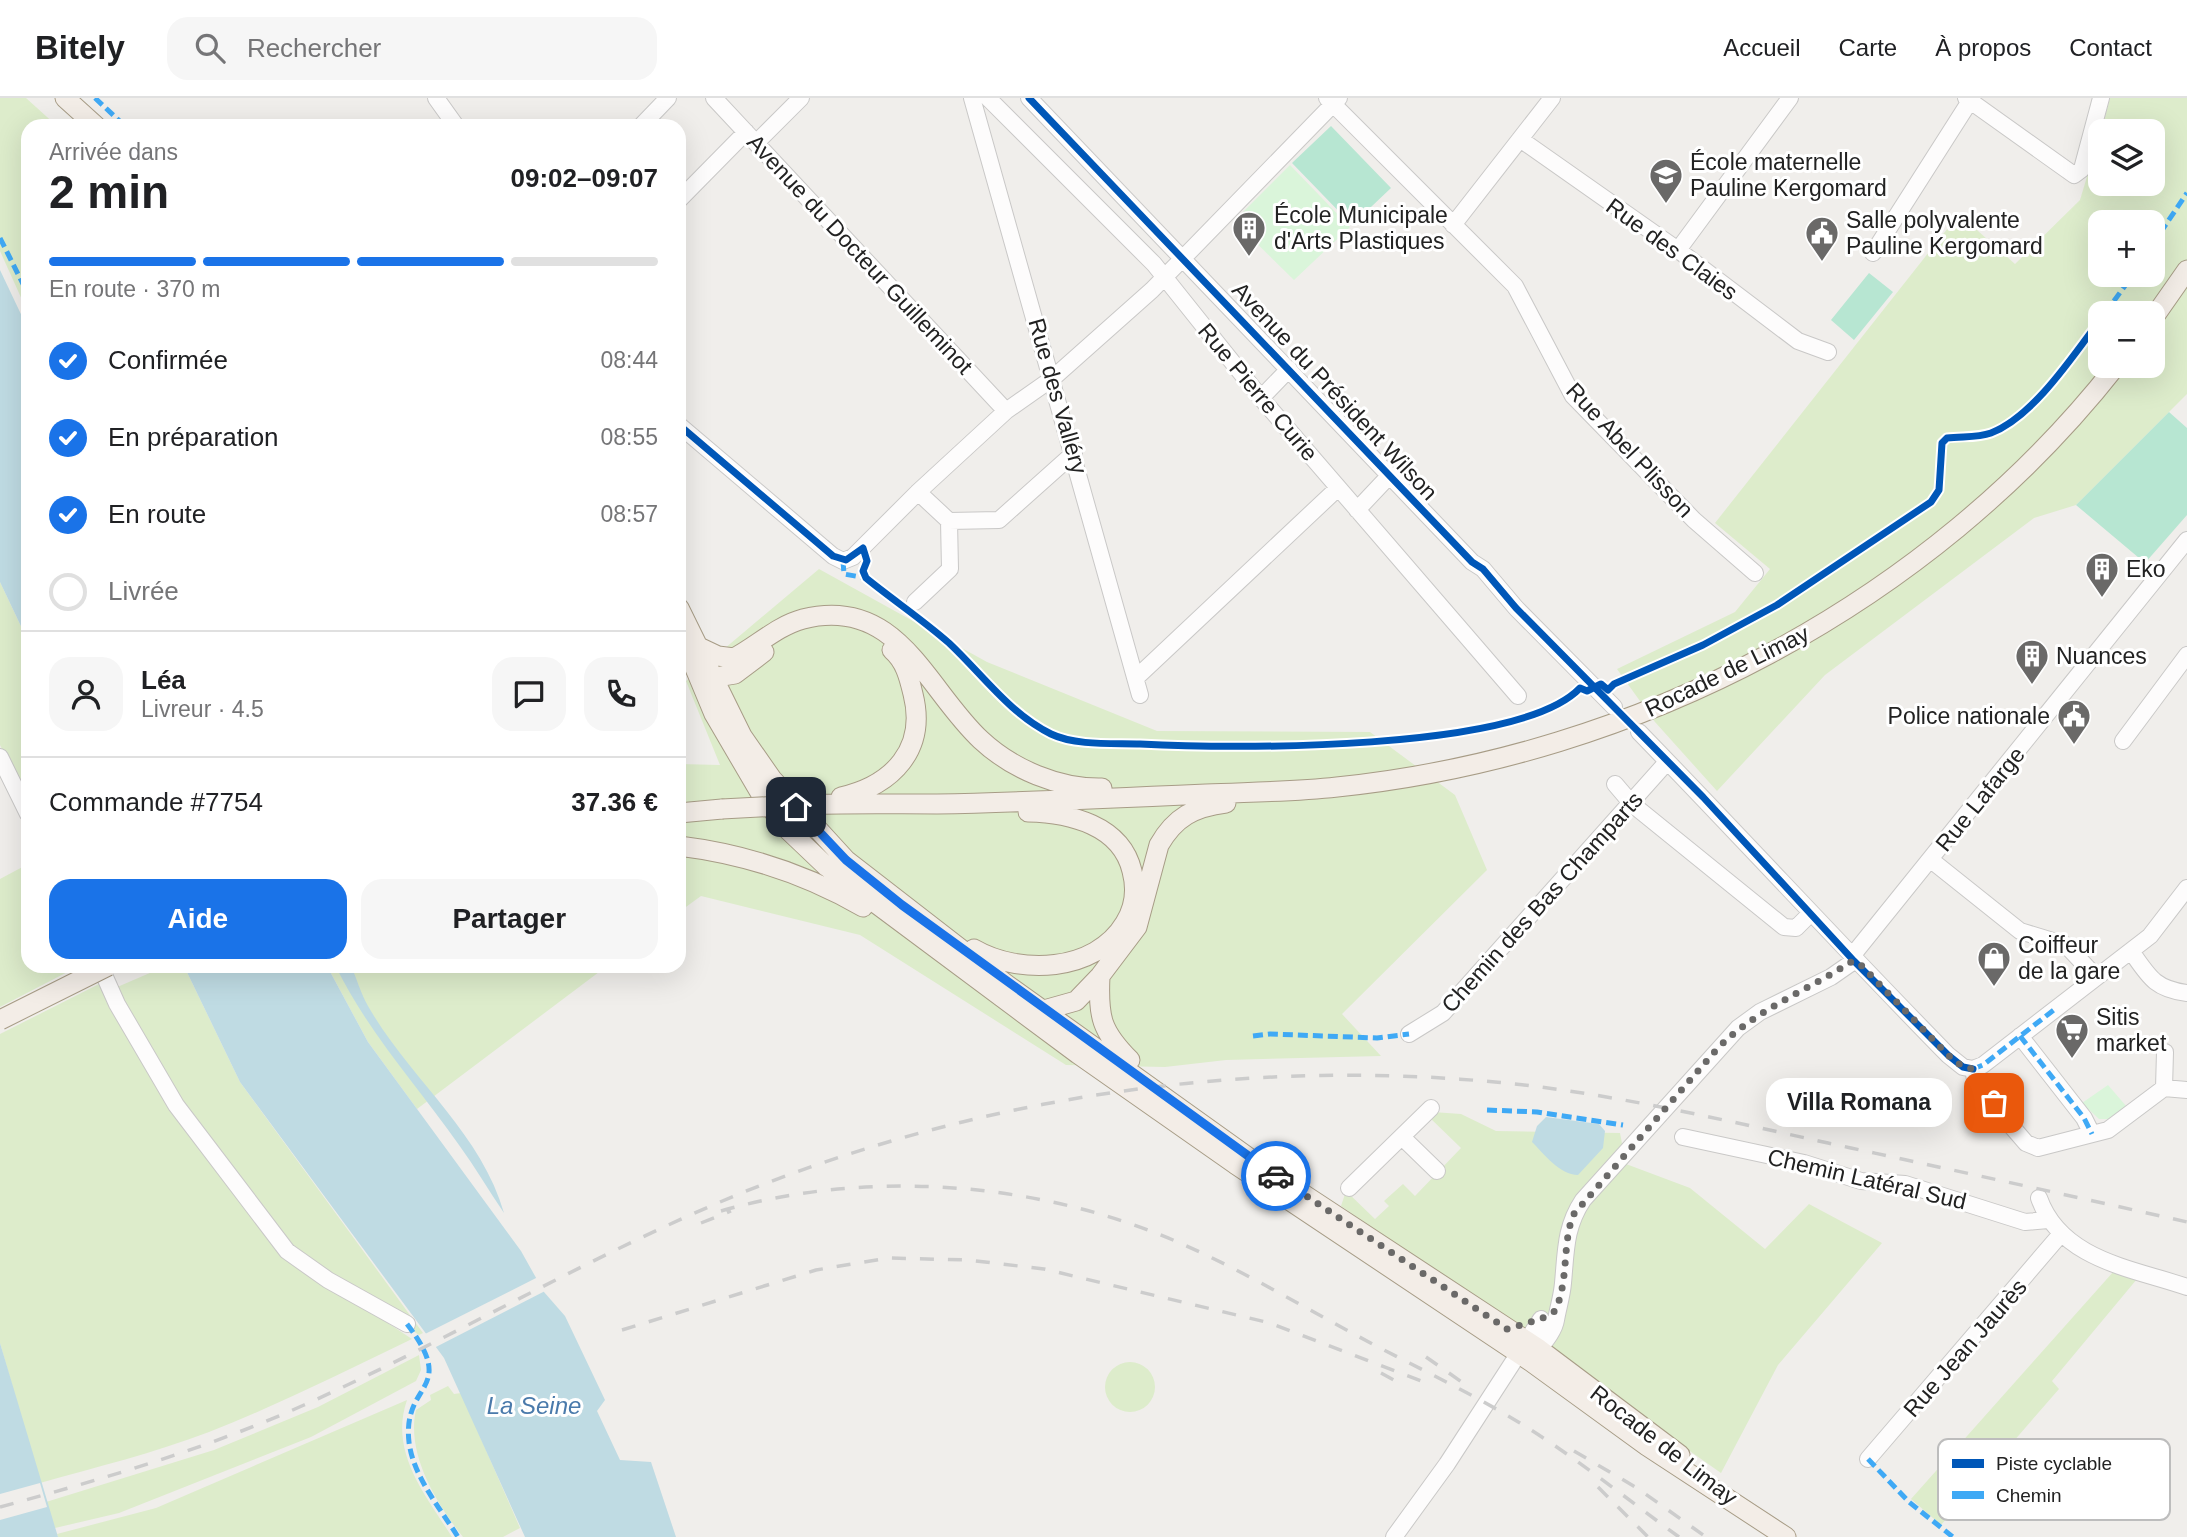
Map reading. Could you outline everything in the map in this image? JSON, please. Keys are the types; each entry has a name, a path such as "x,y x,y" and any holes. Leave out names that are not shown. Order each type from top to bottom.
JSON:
{"main road":[{"path":"65,98 88,119"},
{"path":"2165,301 2187,270"},
{"name":"Rocade de Limay","path":"1290,792 1423,776 1498,759 1656,708 1771,654 1888,580 1965,521 1996,495 2085,405 2106,378"},
{"path":"735,666 791,623 816,617 859,620 895,638 931,677 979,738 1021,768 1067,785 1097,788 1162,787 1211,793"},
{"name":"Rocade de Limay","path":"686,622 699,647 714,714 762,796 786,828 827,867 996,994 1291,1203 1652,1432 1786,1537"},
{"path":"707,679 799,632 848,630 872,636 897,654 905,667 918,718 916,733 904,758 892,773 864,791 803,805"},
{"name":"Rocade de Limay","path":"686,642 742,736 783,793 846,860 902,905 1259,1166 1507,1329 1529,1352"},
{"path":"699,647 735,666"},
{"path":"735,666 735,707 778,779 783,793"},
{"path":"686,812 803,805 938,804 1290,792"},
{"path":"996,994 1044,1010 1076,1001 1100,976 1138,927 1159,845 1173,824 1203,806 1290,792"},
{"path":"902,905 992,959 1025,965 1051,965 1098,950 1119,931 1131,911 1135,893 1131,865 1115,840 1095,825 1043,812 991,811 938,804"},
{"path":"686,847 741,857 831,889 964,970"},
{"path":"0,1020 94,973"},
{"path":"1100,976 1099,1009 1104,1030 1114,1044 1168,1098"}],"street":[{"path":"648,119 668,98"},
{"name":"Avenue du Docteur Guilleminot","path":"713,98 1006,411"},
{"path":"686,194 801,98"},
{"name":"Rue des Valléry","path":"972,98 1138,677 1140,695"},
{"name":"Rue Pierre Curie","path":"989,98 1154,264 1261,398 1518,696"},
{"name":"Avenue du Président Wilson","path":"1029,98 1614,707"},
{"path":"1453,225 1552,98"},
{"path":"1678,250 1790,98"},
{"path":"1873,253 1968,100 2074,175 2082,169 2101,98"},
{"path":"438,99 452,119"},
{"path":"686,431 826,551 838,559 846,560 863,548 918,492 1006,411 1053,378 1164,278 1333,100"},
{"name":"Rue Abel Plisson","path":"1333,100 1515,286 1573,396 1694,520 1755,573"},
{"name":"Rue des Claies","path":"1520,139 1678,250 1798,341 1828,352"},
{"path":"1261,398 1289,369"},
{"path":"918,492 949,521 999,520 1074,453"},
{"path":"1357,510 1390,475"},
{"path":"1138,677 1338,488"},
{"path":"915,602 950,569 949,521"},
{"name":"Rue Lafarge","path":"1854,961 1856,951 2187,540"},
{"path":"2123,741 2187,655"},
{"path":"1639,733 1854,961 1963,1067 1973,1069 1983,1065 2131,951 2159,928 2187,888"},
{"path":"0,757 21,800"},
{"name":"Chemin des Bas Champarts","path":"1409,1034 1443,1013 1667,762"},
{"path":"1615,784 1632,804 1784,927 1796,928 1811,913"},
{"path":"1931,860 2020,931 2066,945 2096,977"},
{"path":"2131,951 2161,988 2187,993"},
{"path":"1507,1329 1548,1315 1563,1283 1566,1235 1573,1215 1583,1200 1738,1028 1760,1012 1831,977 1854,961"},
{"path":"103,973 117,1004 176,1105 287,1251 328,1280 407,1324"},
{"path":"2020,1036 2067,1095 2092,1134"},
{"path":"2164,1088 2165,1052"},
{"path":"1973,1069 1976,1085 2026,1143 2038,1148 2092,1134 2122,1121 2164,1088 2187,1090"},
{"path":"1349,1188 1431,1108"},
{"path":"1402,1137 1437,1171"},
{"name":"Chemin Latéral Sud","path":"1683,1137 1804,1163 1861,1181 1905,1184 2025,1222 2048,1220"},
{"path":"2039,1198 2048,1220 2060,1235 2088,1253 2187,1287"},
{"name":"Rue Jean Jaurès","path":"1868,1459 2060,1235"},
{"path":"1394,1537 1529,1352 1556,1321 1548,1315"}],"green space":[{"path":"0,98 26,98 49,119 21,119 21,298 0,251"},
{"path":"2110,98 2187,98 2187,394 2076,505 2034,518 1825,675 1717,791 1655,722 1617,669 1735,612 1770,569 1715,523 1959,214 2015,264 2080,200 2088,173 2088,196 2165,196 2165,119 2104,119"},
{"path":"1331,126 1391,188 1352,225 1292,163"},
{"path":"1290,165 1350,227 1294,280 1234,221"},
{"path":"1869,273 1893,292 1854,340 1831,320"},
{"path":"2169,412 2187,428 2187,515 2145,563 2076,505"},
{"path":"819,569 987,662 1157,731 1370,732 1455,795 1487,870 1342,1014 1381,1056 1226,1060 1165,1067 1066,1065 860,935 701,896 686,907 686,764 720,765 686,681"},
{"path":"0,582 21,626 21,788 0,745"},
{"path":"21,868 21,973 66,973 0,1007 0,879"},
{"path":"150,973 187,973 240,1082 423,1333 419,1335 291,1246 161,1073 115,988"},
{"path":"331,973 598,973 417,1109 368,1042"},
{"path":"103,982 269,1236 356,1302 412,1339 235,1422 188,1440 40,1483 0,1343 0,1034"},
{"path":"2108,1085 2127,1107 2108,1119 2099,1119 2082,1103"},
{"path":"1433,1112 1461,1114 1496,1131 1620,1133 1626,1164 1690,1188 1765,1249 1809,1204 1882,1243 1778,1365 1721,1473 1341,1206 1346,1191 1375,1219 1389,1206 1384,1201 1403,1184 1415,1196 1461,1148 1428,1116"},
{"path":"2114,1271 2137,1279 2052,1381 2059,1389 2016,1439 1964,1439"},
{"path":"419,1355 421,1370 416,1381 311,1437 119,1513 55,1528 46,1502 214,1450 318,1407"},
{"path":"1120,1363 1140,1363 1154,1377 1154,1397 1140,1411 1120,1411 1106,1397 1106,1377"},
{"path":"448,1386 454,1394 461,1393 520,1528 503,1537 463,1537 443,1509 419,1460 415,1443 416,1410 431,1400 430,1395"},
{"path":"407,1400 403,1419 406,1455 421,1488 452,1537 58,1537 57,1534 156,1508"},
{"path":"1938,1469 1938,1520 1945,1520 1941,1525 1911,1499"}],"water":[{"path":"0,270 21,314 21,626 0,582"},
{"name":"La Seine","path":"187,973 331,973 368,1042 521,1251 544,1292 565,1316 605,1400 597,1411 620,1460 651,1462 676,1537 525,1537 444,1358 240,1082"},
{"path":"339,973 354,973 366,1001 385,1032 479,1157 504,1213 459,1145 394,1059"},
{"path":"1851,1090 1890,1121 1838,1109"},
{"path":"1546,1117 1599,1124 1605,1131 1603,1148 1578,1175 1559,1168 1532,1142 1537,1126"},
{"path":"0,1343 58,1537 0,1537"}],"pier":[{"path":"540,1276 547,1290 432,1349 421,1336"},
{"path":"40,1483 47,1507 0,1520 0,1494"}],"railway":[{"path":"0,1507 154,1462 267,1421 361,1378 643,1237 759,1186 851,1153 944,1126 1039,1105 1136,1089 1232,1079 1330,1075 1427,1077 1524,1085 1677,1110 2187,1222"},
{"path":"721,1211 776,1198 891,1186 1007,1194 1120,1220 1218,1261 1500,1411 1561,1450 1679,1537"},
{"path":"701,1223 731,1211"},
{"path":"622,1330 816,1270 888,1258 968,1260 1044,1269 1270,1323 1429,1384"},
{"path":"1426,1357 1466,1385"},
{"path":"1381,1373 1403,1385"},
{"path":"1574,1451 1637,1488 1706,1537"},
{"path":"1598,1487 1648,1537"}],"marked path":[{"path":"95,98 118,119"},
{"path":"2165,226 2187,193"},
{"path":"0,238 21,280"},
{"path":"2114,301 2124,287"},
{"path":"843,561 844,574 866,578"},
{"path":"1973,1069 1983,1065 2055,1009"},
{"path":"1253,1036 1270,1034 1377,1038 1409,1034"},
{"path":"2020,1036 2084,1118 2092,1134"},
{"path":"1973,1069 1976,1085 1994,1103"},
{"path":"1487,1110 1537,1112 1623,1125"},
{"path":"407,1324 422,1346 429,1375 413,1407 409,1422 412,1455 428,1491 458,1537"},
{"path":"1868,1459 1909,1502 1953,1537"}],"cycle path":[{"path":"1029,98 1472,562 1483,569 1516,608 1703,797 1854,961 1948,1055 1963,1067 1973,1069"},
{"path":"686,431 833,556 846,560 863,548 867,561 863,571 866,578 949,643 1022,715 1051,734 1083,742 1183,746 1371,742 1438,735 1498,724 1547,709 1580,688 1587,691 1601,684 1608,690 1614,684 1703,645 1777,605 1931,502 1939,490 1942,443 1947,438 1991,433 2007,425 2037,400 2088,336"}],"way so far":[{"path":"1276,1176 1507,1329 1541,1319 1555,1311 1563,1283 1566,1235 1573,1215 1583,1200 1717,1049 1738,1028 1760,1012 1831,977 1848,963 1858,962 1948,1055 1963,1067 1973,1069 1972,1076 1976,1085 1994,1103"}],"place":[{"name":"École maternelle Pauline Kergomard","path":"1666,205"},
{"name":"École Municipale d'Arts Plastiques","path":"1249,258"},
{"name":"Salle polyvalente Pauline Kergomard","path":"1822,263"},
{"name":"Eko","path":"2102,599"},
{"name":"Nuances","path":"2032,686"},
{"name":"Police nationale","path":"2074,746"},
{"name":"Coiffeur de la gare","path":"1994,988"},
{"name":"Sitis market","path":"2072,1060"},
{"name":"Villa Romana","path":"1994,1103"}],"route":[{"path":"796,807 846,860 902,905 1006,984 1276,1176"}]}
